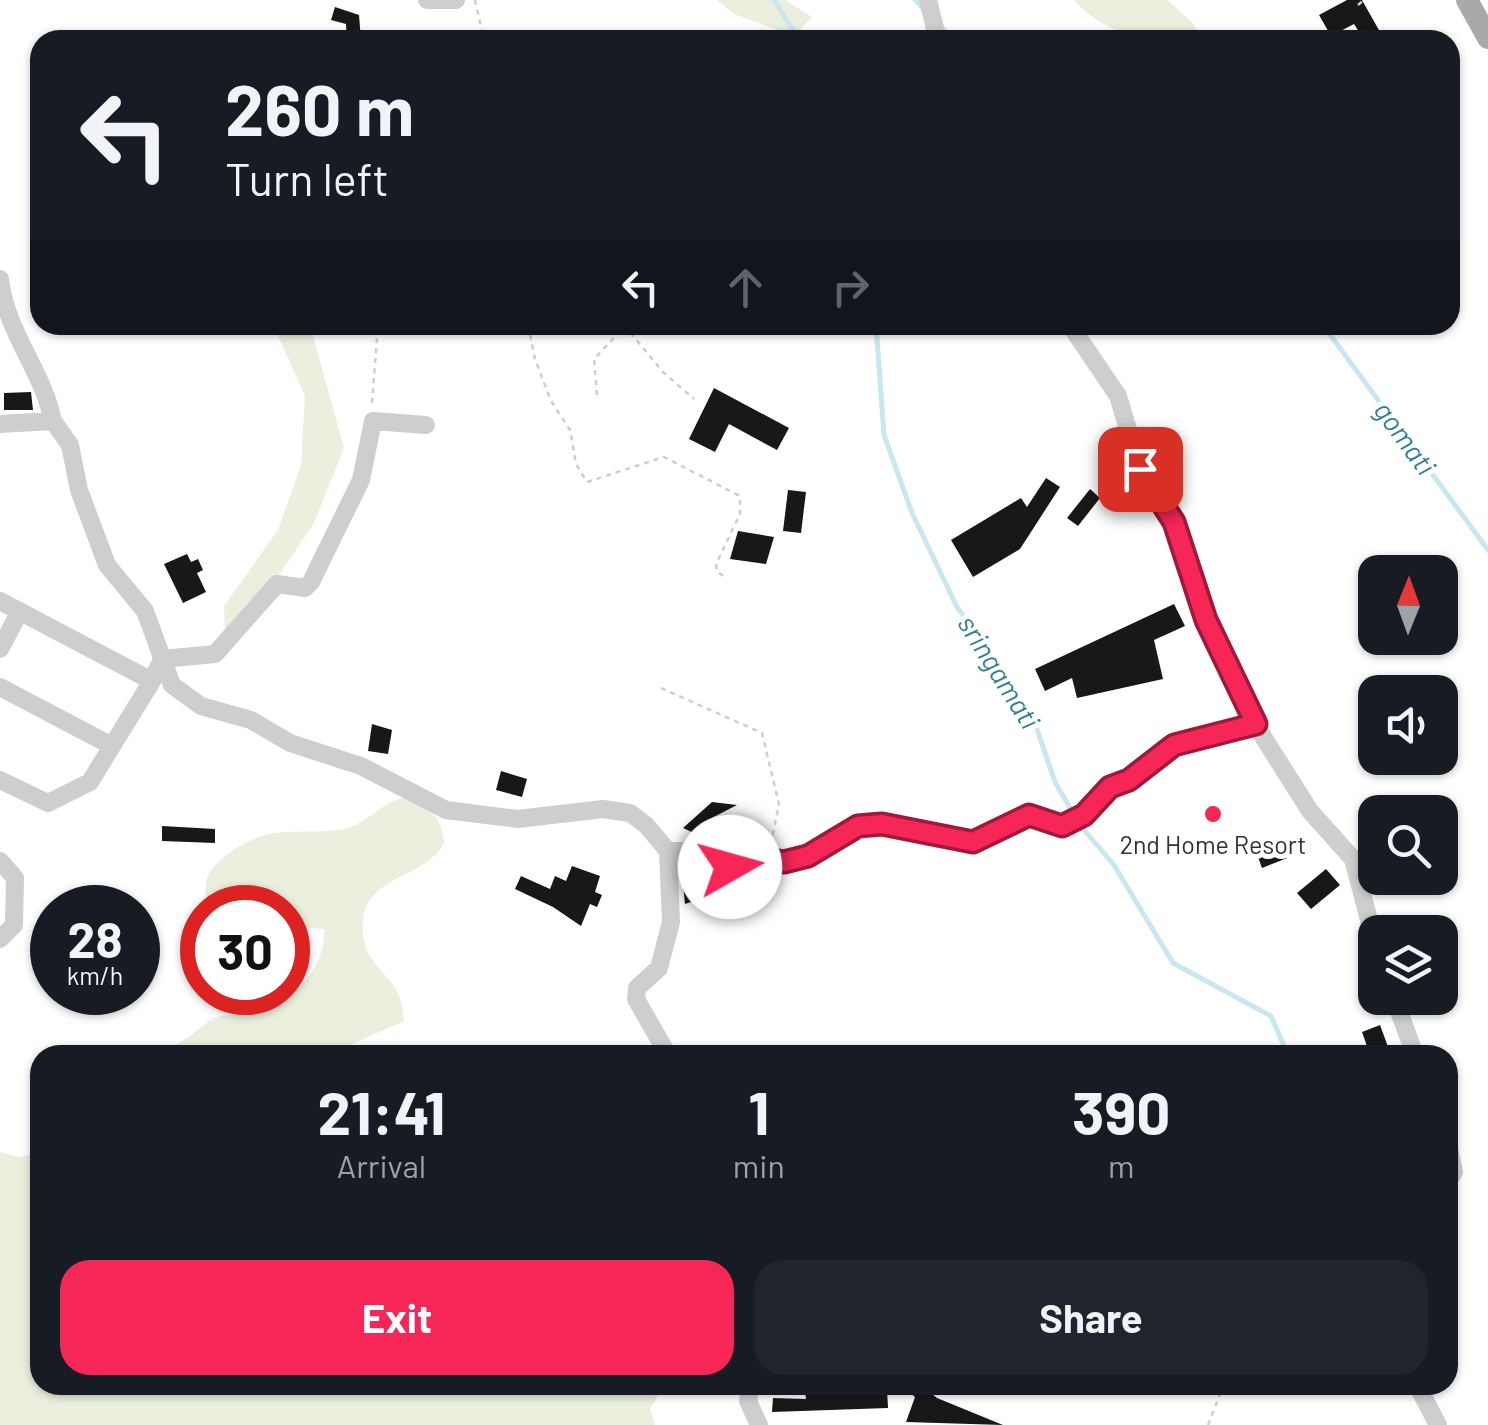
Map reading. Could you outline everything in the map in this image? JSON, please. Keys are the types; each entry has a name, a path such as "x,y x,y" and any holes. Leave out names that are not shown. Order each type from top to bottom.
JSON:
{"main road":[{"path":"1467,0 1488,38"}],"street":[{"path":"427,0 456,0"},
{"path":"928,0 935,30"},
{"path":"0,279 3,308 46,390 53,421 70,444 94,538 107,565 145,611 172,686 201,706 252,720 290,743 361,766 446,810 502,819 579,810 630,813 668,852 672,922 658,968 637,988 636,999 662,1045"},
{"path":"1077,335 1118,396 1140,469 1174,522 1206,620 1256,724 1310,811 1353,860 1368,915"},
{"path":"162,659 215,654 277,584 305,588 362,480 373,420 426,425"},
{"path":"0,424 53,421"},
{"path":"0,602 152,681"},
{"path":"0,650 20,611"},
{"path":"0,780 48,803 90,782 162,659"},
{"path":"0,687 112,746"},
{"path":"668,852 686,850 715,871 751,856 784,862 808,856 841,833 882,824 973,842 1029,815 1062,826 1084,815 1110,787 1129,780 1174,745 1256,724"},
{"path":"0,861 15,878 14,925 0,938"},
{"path":"1400,1015 1410,1045"},
{"path":"749,1395 759,1425"},
{"path":"1422,1395 1438,1425"}],"path":[{"path":"475,0 482,30"},
{"path":"1358,5 1364,0"},
{"path":"370,425 377,335"},
{"path":"530,335 535,359 552,401 570,430 576,464 587,482 664,456 740,496 740,514 716,564 717,572 724,576"},
{"path":"597,394 594,359 616,335"},
{"path":"633,335 663,372 694,399"},
{"path":"661,688 762,734 779,804 771,826 772,860"},
{"path":"1208,1425 1220,1395"}],"green space":[{"path":"717,0 785,0 812,17 800,30 778,30 734,14"},
{"path":"1074,0 1167,0 1197,30 1116,30"},
{"path":"278,335 313,335 344,448 314,523 263,599 225,634 224,606 278,530 301,466 305,396"},
{"path":"403,798 432,813 444,843 424,864 375,894 363,919 367,951 396,989 404,1021 350,1045 176,1045 212,1019 224,1016 310,1015 310,975 323,946 324,929 310,928 310,885 206,884 210,873 228,854 262,836 348,828"},
{"path":"0,1152 18,1157 30,1155 30,1395 659,1395 650,1409 655,1425 0,1425"}],"building":[{"path":"1347,0 1362,0 1379,30 1358,30 1354,24 1342,30 1328,30 1319,15"},
{"path":"335,7 359,15 360,30 346,30 346,24 331,20"},
{"path":"714,388 789,428 777,450 729,424 715,452 689,439"},
{"path":"31,392 33,410 4,410 4,393"},
{"path":"1046,478 1060,487 1020,549 973,577 951,540 1021,498 1027,507"},
{"path":"1090,489 1100,498 1078,526 1067,518"},
{"path":"788,490 806,492 801,533 783,531"},
{"path":"738,531 774,537 766,564 730,559"},
{"path":"187,554 191,562 198,559 203,570 197,573 206,592 183,603 164,564"},
{"path":"1174,604 1185,626 1154,640 1163,679 1077,698 1072,678 1045,691 1035,669"},
{"path":"372,724 392,730 388,754 368,751"},
{"path":"501,771 527,779 522,797 496,790"},
{"path":"712,802 737,805 700,824 722,842 720,845 683,828"},
{"path":"162,826 215,829 215,843 162,841"},
{"path":"1282,838 1290,857 1262,868 1255,849"},
{"path":"681,864 694,872 695,885 707,881 714,894 685,904"},
{"path":"572,866 600,876 595,892 602,895 597,907 590,904 581,926 515,889 521,876 550,889 555,876 566,881"},
{"path":"1326,869 1340,885 1311,909 1297,893"},
{"path":"1380,1025 1387,1045 1367,1045 1362,1032"},
{"path":"806,1395 887,1395 888,1408 772,1412 773,1398 806,1399"},
{"path":"913,1395 933,1395 1003,1425 906,1422"}],"waterway":[{"name":"sringamati","path":"774,0 793,30"},
{"name":"gomati","path":"915,0 924,9"},
{"name":"sringamati","path":"877,335 884,435 912,513 957,607 997,661 1037,729 1055,782 1074,815"},
{"name":"gomati","path":"1330,335 1488,550"},
{"name":"sringamati","path":"1079,824 1114,865 1173,963 1271,1016 1284,1045"}],"place":[{"name":"2nd Home Resort","path":"1213,814"}],"route":[{"path":"730,867 751,856 784,862 808,856 858,826 882,824 963,842 984,838 1029,815 1062,826 1084,815 1110,787 1140,773 1174,745 1256,724 1206,620 1174,522 1140,469"}]}
